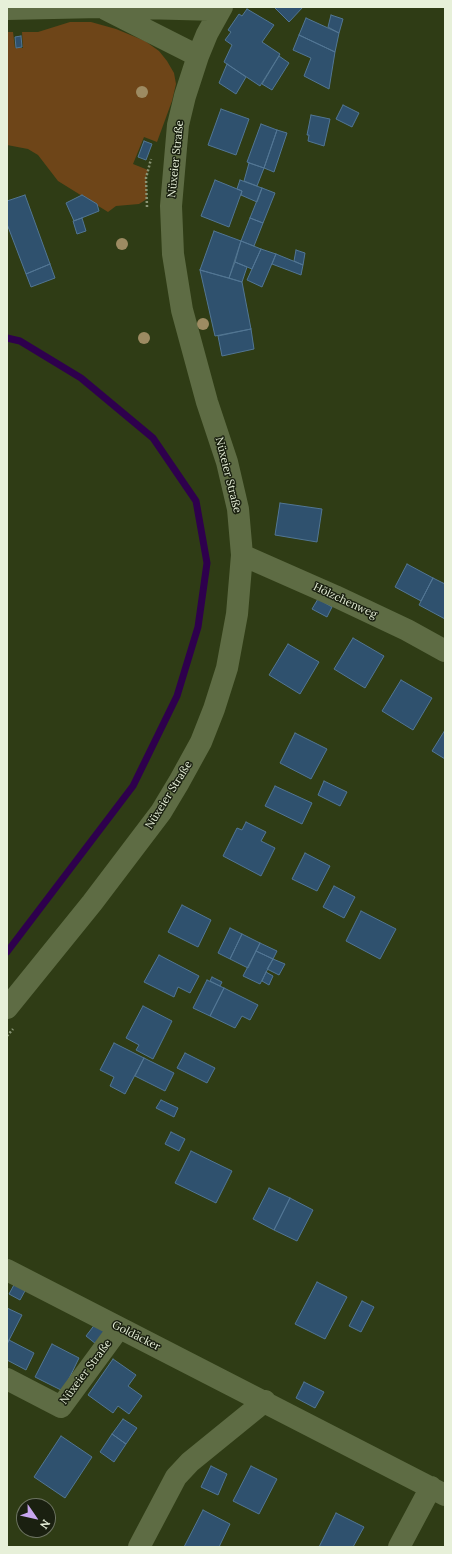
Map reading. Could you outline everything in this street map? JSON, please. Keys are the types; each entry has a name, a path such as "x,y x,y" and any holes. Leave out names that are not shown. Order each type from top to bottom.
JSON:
{"street":[{"path":"7,9 100,7 221,8"},
{"path":"100,7 198,56"},
{"name":"Nüxeier Straße","path":"7,1008 60,944 141,839 176,788 201,742 214,709 227,668 237,614 242,555 236,502 226,462 207,402 182,310 173,254 171,206 178,125 189,82 198,56 221,8"},
{"name":"Hölzchenweg","path":"242,555 407,630 445,651"},
{"name":"Goldäcker","path":"7,1270 438,1491 399,1547"},
{"name":"Nüxeier Straße","path":"7,1379 61,1407 119,1328"},
{"path":"139,1547 176,1476 190,1462 265,1401"}],"path":[{"path":"147,213 146,178 152,157"}],"shaded area":[{"path":"70,22 91,22 116,29 145,41 159,51 174,73 176,84 172,101 157,142 144,137 133,164 148,170 146,178 147,199 139,204 116,206 108,212 58,181 38,155 28,149 7,145 7,32 13,32 15,48 23,48 22,32 38,32"}],"building":[{"path":"274,7 303,7 289,22"},
{"path":"247,9 274,25 262,42 280,54 260,86 224,62 232,45 225,40 231,32 228,30 239,14 242,16"},
{"path":"331,15 343,19 339,33 328,27"},
{"path":"306,18 339,33 335,52 299,35"},
{"path":"299,35 335,52 329,89 304,76 311,58 293,50"},
{"path":"21,36 22,47 16,48 15,37"},
{"path":"279,56 289,63 272,90 262,84"},
{"path":"227,64 246,77 236,94 219,83"},
{"path":"343,105 359,113 352,127 336,119"},
{"path":"221,109 249,119 236,155 208,145"},
{"path":"311,115 330,119 324,146 308,141 309,135 307,135"},
{"path":"261,124 277,130 264,168 247,162"},
{"path":"277,130 287,133 274,172 264,168"},
{"path":"144,141 152,144 146,160 138,157"},
{"path":"249,163 264,168 257,186 244,181"},
{"path":"215,180 242,191 229,227 201,216"},
{"path":"240,180 262,188 257,202 241,195 242,191 237,189"},
{"path":"262,188 275,193 263,223 250,218"},
{"path":"25,195 50,264 26,274 7,224 7,201"},
{"path":"82,195 97,204 99,211 74,221 66,203"},
{"path":"82,218 86,231 77,234 73,221"},
{"path":"250,218 263,223 254,246 241,241"},
{"path":"214,231 241,241 229,278 200,270"},
{"path":"241,241 261,249 252,269 235,262"},
{"path":"261,249 276,254 262,287 247,280"},
{"path":"296,250 305,253 303,265 294,261"},
{"path":"276,254 303,265 301,275 272,264"},
{"path":"235,262 247,267 242,282 229,278"},
{"path":"50,264 55,278 31,287 26,274"},
{"path":"200,270 242,282 251,329 215,336"},
{"path":"251,329 254,349 222,356 218,336"},
{"path":"280,503 322,509 317,542 275,535"},
{"path":"407,564 433,578 421,601 395,587"},
{"path":"433,578 445,584 445,619 419,605"},
{"path":"318,599 332,607 327,617 312,609"},
{"path":"353,638 384,656 365,688 334,669"},
{"path":"288,644 319,662 300,694 269,675"},
{"path":"401,680 432,698 413,730 382,711"},
{"path":"445,730 445,759 432,751"},
{"path":"295,733 327,749 311,779 280,763"},
{"path":"324,781 347,792 340,806 318,795"},
{"path":"275,786 312,803 302,824 265,806"},
{"path":"246,822 266,832 261,841 275,848 261,876 223,856 237,828 242,830"},
{"path":"305,853 330,866 317,891 292,879"},
{"path":"334,886 355,897 344,918 323,907"},
{"path":"182,905 211,920 198,947 168,932"},
{"path":"361,911 396,929 380,959 346,941"},
{"path":"230,928 242,934 230,959 218,953"},
{"path":"242,934 260,943 248,968 230,959"},
{"path":"260,943 277,951 273,959 256,951"},
{"path":"256,951 273,959 260,984 243,976"},
{"path":"159,955 199,976 190,993 178,987 174,997 144,982"},
{"path":"273,959 285,964 279,975 267,969"},
{"path":"266,972 273,976 269,985 262,981"},
{"path":"212,977 222,982 220,986 210,981"},
{"path":"207,980 224,988 210,1016 193,1008"},
{"path":"224,988 258,1005 250,1020 242,1016 235,1028 210,1016"},
{"path":"143,1006 172,1021 153,1059 136,1050 139,1045 126,1038"},
{"path":"114,1043 144,1058 125,1094 110,1086 114,1077 100,1070"},
{"path":"185,1053 215,1068 207,1083 177,1068"},
{"path":"144,1058 174,1073 165,1091 135,1076"},
{"path":"161,1100 178,1108 174,1117 156,1108"},
{"path":"171,1132 185,1139 179,1151 165,1144"},
{"path":"191,1151 232,1171 216,1203 175,1183"},
{"path":"269,1188 290,1198 274,1230 253,1219"},
{"path":"290,1198 313,1210 297,1241 274,1230"},
{"path":"317,1282 347,1297 325,1339 295,1324"},
{"path":"15,1283 26,1289 20,1300 9,1294"},
{"path":"362,1301 374,1307 361,1332 349,1326"},
{"path":"7,1308 22,1315 7,1344"},
{"path":"96,1323 107,1328 96,1344 86,1336"},
{"path":"9,1340 34,1353 26,1370 7,1360 7,1344"},
{"path":"52,1344 79,1358 63,1391 35,1377"},
{"path":"113,1359 136,1375 128,1386 142,1396 129,1414 118,1406 113,1413 88,1395"},
{"path":"304,1382 324,1392 315,1408 296,1398"},
{"path":"123,1419 137,1428 126,1444 112,1434"},
{"path":"112,1434 126,1444 114,1462 100,1452"},
{"path":"61,1436 92,1457 65,1498 34,1477"},
{"path":"211,1466 227,1474 218,1495 201,1487"},
{"path":"251,1466 277,1479 259,1514 233,1501"},
{"path":"203,1510 230,1524 219,1547 184,1547"},
{"path":"336,1513 364,1527 353,1547 319,1547"}],"waterway":[{"path":"7,338 20,341 81,378 153,438 196,501 207,563 198,627 177,696 133,786 7,952"}]}
